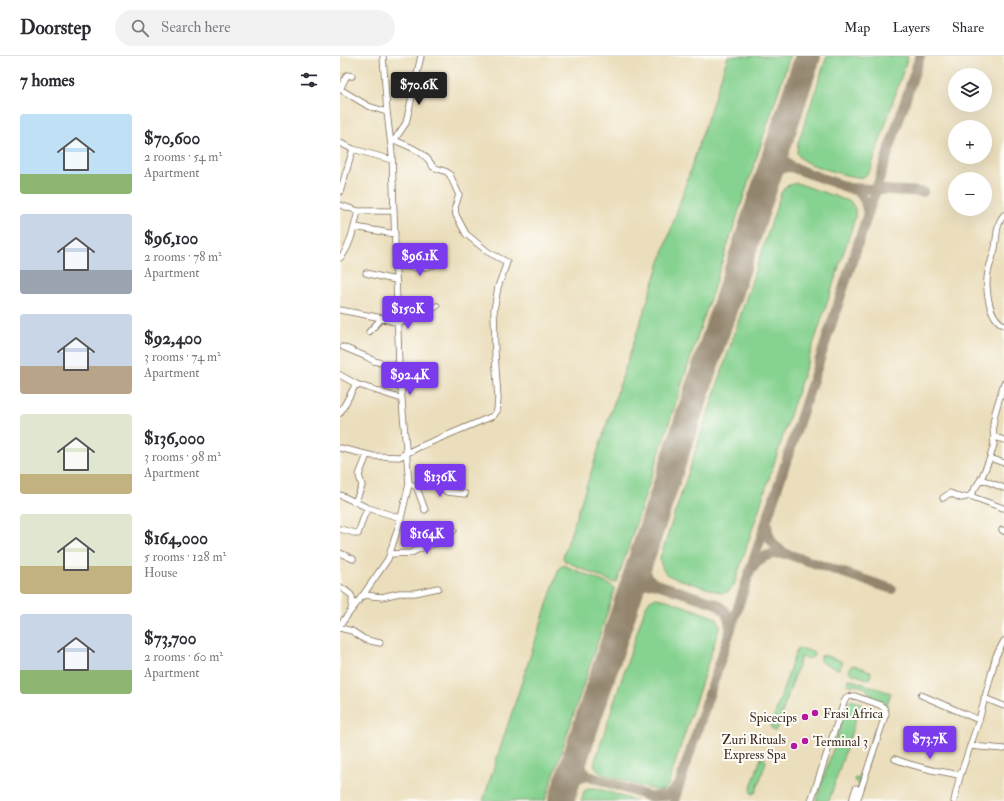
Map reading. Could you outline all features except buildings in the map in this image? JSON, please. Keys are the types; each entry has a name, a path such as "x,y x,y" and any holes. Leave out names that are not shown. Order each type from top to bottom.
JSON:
{"street":[{"path":"341,620 351,611 363,595 390,554 409,484 399,365 392,160 393,142 387,112 383,56"},
{"path":"393,142 406,123 421,56"},
{"path":"352,76 347,75 340,89 368,106 387,112"},
{"path":"340,448 367,455 399,457 493,416 497,411 498,399 494,310 498,287 508,262 488,252 466,234 456,215 455,207 459,195 450,175 447,172 433,167 425,155 393,142"},
{"path":"340,143 353,149 392,160"},
{"path":"340,192 353,149"},
{"path":"340,204 358,211 394,211"},
{"path":"340,258 345,252 355,227 358,211"},
{"path":"1004,215 999,224 995,248 988,271 987,283 988,295 995,317 999,323 1004,325"},
{"path":"355,227 395,234"},
{"path":"395,265 422,268 430,267 441,262"},
{"path":"366,273 396,280"},
{"path":"340,310 382,318 398,323 412,319 437,306"},
{"path":"369,332 382,318"},
{"path":"343,346 374,361 388,365 399,365"},
{"path":"340,375 356,384 402,399"},
{"path":"970,496 981,479 990,458 994,444 994,419 1004,383"},
{"path":"340,414 356,384"},
{"path":"994,437 1004,440"},
{"path":"355,502 362,486 359,475 367,455"},
{"path":"990,458 1004,463"},
{"path":"981,479 1004,488"},
{"path":"409,484 416,486 433,480 447,492 465,494"},
{"path":"416,486 425,510"},
{"path":"943,498 950,492 961,498 970,496 1003,508"},
{"path":"340,495 368,508 401,518"},
{"path":"340,529 358,534 368,508"},
{"path":"390,554 410,553 441,542 454,530"},
{"path":"340,553 353,559"},
{"path":"340,587 354,598 351,611"},
{"path":"363,595 382,597 399,593 438,588"},
{"path":"340,628 352,630 364,639 371,642 380,642"},
{"path":"954,801 960,776 979,720 996,656 1004,641"},
{"path":"921,695 979,720"},
{"path":"811,801 844,702 847,697 852,696 880,705 884,708 886,713 857,801"},
{"path":"984,698 1004,706"},
{"path":"970,746 1004,749"},
{"path":"895,759 911,765 960,776"},
{"path":"852,801 856,788"}],"green space":[{"path":"728,56 790,56 617,582 614,583 565,561 563,557"},
{"path":"827,56 908,56 871,168 865,176 862,177 843,174 810,164 802,159 797,153 798,143"},
{"path":"797,183 851,202 855,209 855,218 734,585 728,592 722,593 666,574 660,558 781,193 786,186"},
{"path":"563,565 611,585 615,589 545,801 483,801 559,568"},
{"path":"656,598 667,600 711,616 717,619 720,626 668,785 664,790 658,791 605,775 598,771 594,764 645,608 650,600"},
{"path":"798,648 813,651 814,656 809,659 801,657 777,728 776,730 773,730 771,726"},
{"path":"824,655 841,661 842,663 840,668 838,669 822,663 820,661 821,656"},
{"path":"854,665 870,671 870,678 867,679 851,673 849,671 851,666"},
{"path":"849,679 891,693 886,707 882,703 870,699 872,693 867,692 868,689 853,684 852,686 847,684"},
{"path":"851,700 861,703 829,801 816,801 848,703"},
{"path":"875,728 875,740 858,790 858,784 854,780 855,778 858,779 859,777"},
{"path":"761,758 764,758 766,762 756,792 752,794 750,790"},
{"path":"588,788 596,788 636,801 581,801 584,791"}],"taxiway":[{"path":"674,801 920,56"},
{"path":"779,144 782,159 791,167"},
{"path":"765,185 775,172 782,168 791,167 857,191 860,193 866,204 868,214"},
{"path":"852,188 923,192"},
{"path":"767,525 772,542 777,548 785,553"},
{"path":"753,567 756,563 768,555 787,554 892,589"},
{"path":"642,558 645,572 648,578 654,583 717,604 727,615 730,629"},
{"path":"629,598 639,586 654,583"},
{"path":"578,752 580,766 589,776"},
{"path":"565,790 574,780 589,776 651,797 666,796 678,785"}],"runway":[{"path":"561,801 808,56"}],"place":[{"name":"Frasi Africa","path":"815,713"},
{"name":"Spicecips","path":"805,717"},
{"name":"Terminal 3","path":"805,741"},
{"name":"Zuri Rituals Express Spa","path":"794,746"}]}
